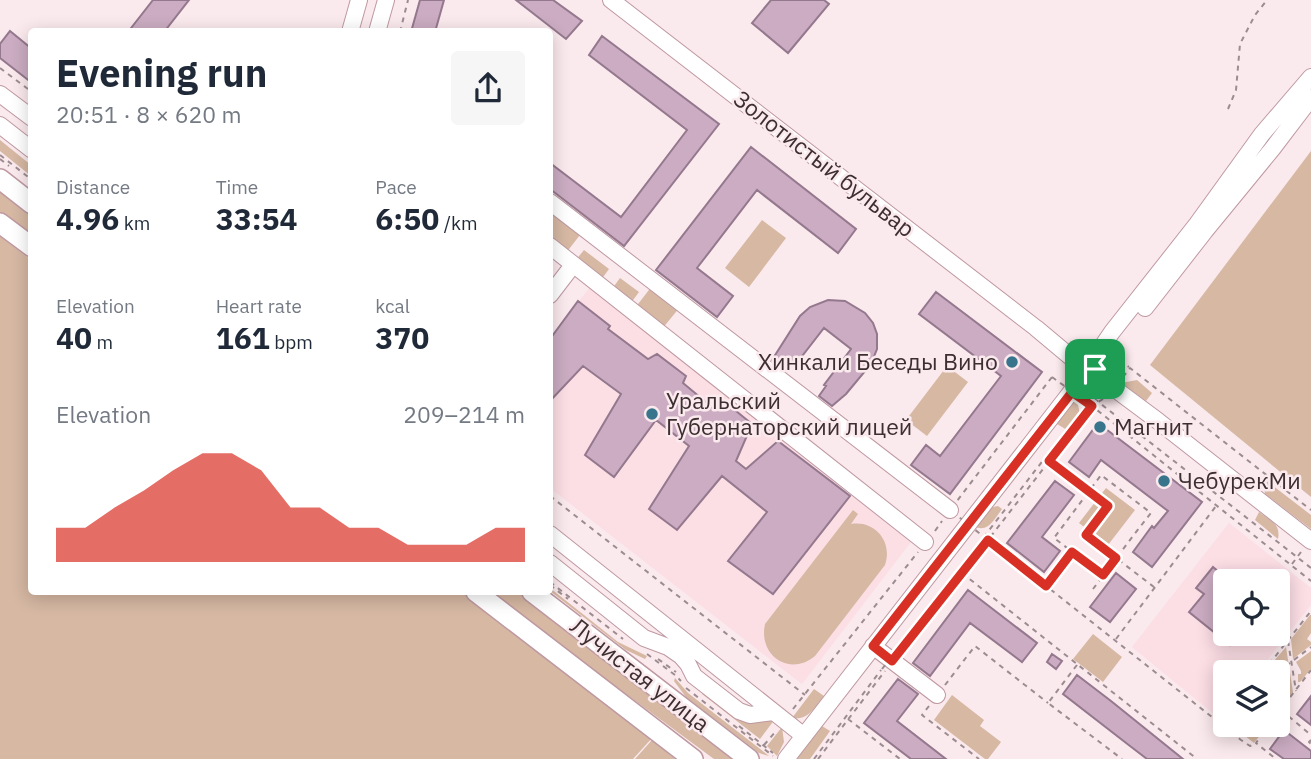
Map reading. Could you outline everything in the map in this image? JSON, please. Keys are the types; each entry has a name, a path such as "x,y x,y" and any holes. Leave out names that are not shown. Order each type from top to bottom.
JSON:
{"main road":[{"path":"0,179 28,201"},
{"path":"0,223 28,244"},
{"name":"Лучистая улица","path":"480,595 693,759"},
{"name":"Лучистая улица","path":"536,595 749,759"}],"street":[{"path":"351,28 359,0"},
{"path":"378,28 386,0"},
{"name":"Золотистый бульвар","path":"611,0 1310,541"},
{"path":"1091,369 1112,332 1197,224 1275,117 1311,76"},
{"path":"0,94 25,113 2,127 28,147"},
{"path":"786,759 1072,392 1311,98"},
{"path":"553,204 950,510"},
{"path":"553,248 925,542"},
{"path":"553,291 573,265"},
{"path":"553,536 804,736"},
{"path":"553,565 644,638 668,647 681,656 694,676 739,711 750,715 779,716"},
{"path":"873,646 889,662 937,695"}],"path":[{"path":"401,28 408,0"},
{"path":"1228,109 1236,90 1240,44 1255,15 1267,0"},
{"path":"0,68 28,89"},
{"path":"0,155 28,177"},
{"path":"1115,388 1130,368 1311,510"},
{"path":"1072,392 1311,581"},
{"path":"816,759 1092,397 1311,568"},
{"path":"1092,406 1049,461 1108,506 1086,535 1154,587"},
{"path":"1093,589 1151,513 1101,475 1054,538 1103,575"},
{"path":"553,498 805,695"},
{"path":"1115,640 1217,505"},
{"path":"764,745 779,716 805,695 950,510"},
{"path":"816,759 889,662 988,540 1213,717"},
{"path":"1291,565 1310,541"},
{"path":"1046,586 1072,552"},
{"path":"961,572 1198,759"},
{"path":"553,585 620,638 632,644"},
{"path":"553,586 618,640 627,644"},
{"path":"1290,638 1310,613"},
{"path":"979,759 922,715 975,646 1122,759"},
{"path":"1272,660 1283,646"},
{"path":"1296,691 1290,663 1311,647"},
{"path":"645,649 778,759"},
{"path":"646,654 654,657"},
{"path":"647,666 654,657"},
{"path":"1048,703 1077,665"},
{"path":"1290,699 1311,670"},
{"path":"670,682 676,674"},
{"path":"676,674 689,691 778,759"},
{"path":"1290,718 1311,735"},
{"path":"848,719 900,759"},
{"path":"1239,737 1250,746 1260,737"},
{"path":"1256,743 1276,759"}],"shaded area":[{"path":"0,140 28,163 28,174 0,151"},
{"path":"1311,151 1311,497 1150,365"},
{"path":"0,188 28,211 28,237 0,214"},
{"path":"553,207 583,231 566,253 553,243"},
{"path":"762,220 786,238 749,287 725,268"},
{"path":"0,236 28,258 28,595 466,595 652,738 633,759 0,759"},
{"path":"584,250 609,269 601,280 575,261"},
{"path":"620,278 639,292 630,304 612,289"},
{"path":"652,286 680,307 662,329 635,308"},
{"name":"Уральский Губернаторский лицей","path":"590,287 914,538 802,684 553,490 553,335"},
{"path":"1110,354 1125,366 1117,378 1109,372 1107,362"},
{"path":"947,366 968,382 927,436 906,420"},
{"path":"1137,380 1152,393 1146,401 1121,383"},
{"path":"1076,398 1080,413 1067,430 1057,424"},
{"path":"1263,478 1311,515 1311,529 1265,494"},
{"path":"1106,488 1135,510 1108,545 1079,523"},
{"path":"998,506 1002,509 991,524 983,528 974,526 988,508"},
{"path":"853,510 858,514 851,524 868,525 880,534 886,548 885,565 815,656 805,662 786,664 771,654 766,645 765,624"},
{"path":"1259,512 1276,526 1278,539 1255,520"},
{"path":"1229,523 1287,569 1213,569 1213,646 1279,646 1267,660 1213,660 1213,713 1132,647"},
{"path":"1290,571 1311,588 1311,605 1290,632"},
{"path":"553,590 618,642 647,656 645,659 626,650 553,593"},
{"path":"492,595 524,595 733,759 714,759"},
{"path":"1310,615 1311,633 1307,639 1311,645 1293,659 1291,639"},
{"path":"1093,634 1122,657 1103,682 1073,659"},
{"path":"1286,647 1288,660 1275,660"},
{"path":"1311,651 1311,669 1298,682 1298,674 1301,674 1301,671 1296,662"},
{"path":"1290,673 1293,692 1290,696"},
{"path":"675,678 688,693 769,756 759,753 686,697 674,681"},
{"path":"814,689 824,696 807,715 792,718"},
{"path":"703,692 775,719 760,739 702,694"},
{"path":"952,695 984,720 980,726 1001,742 988,759 934,720"},
{"path":"782,727 784,742 777,756 767,746"},
{"path":"820,727 830,731 810,759 793,759"},
{"path":"1246,737 1259,737 1254,743"},
{"path":"652,740 675,759 635,759"}],"building":[{"path":"153,0 189,0 167,28 131,28"},
{"path":"420,0 444,0 436,28 412,28"},
{"path":"516,0 553,0 582,21 566,39"},
{"path":"771,0 824,0 829,4 788,53 752,23"},
{"path":"10,31 28,46 28,80 0,58 0,44"},
{"path":"602,36 719,124 624,246 553,191 553,165 621,217 687,130 589,55"},
{"path":"751,147 856,229 838,253 757,190 697,268 733,296 717,317 656,270"},
{"path":"936,292 1042,372 950,494 911,465 926,445 940,456 1001,376 919,314"},
{"path":"828,300 845,301 865,313 877,334 877,349 871,364 832,406 819,396 851,349 824,328 796,364 793,362 787,371 772,360 800,316 810,307"},
{"path":"578,301 610,326 608,329 648,359 657,354 686,376 683,383 713,408 720,398 752,424 736,461 746,469 778,441 850,496 773,594 728,561 767,512 722,476 677,530 649,509 689,446 656,420 614,477 585,455 621,394 583,366 553,398 553,335"},
{"path":"1098,423 1202,502 1152,567 1133,552 1152,526 1154,528 1168,511 1101,460 1089,477 1069,462"},
{"path":"1055,481 1074,495 1042,537 1060,551 1044,572 1007,543"},
{"path":"1213,567 1215,569 1213,569 1213,631 1189,612 1204,594 1196,588"},
{"path":"1116,573 1136,589 1110,622 1090,607"},
{"path":"968,590 1037,643 1022,662 970,623 930,676 913,663"},
{"path":"1052,654 1062,661 1056,669 1047,662"},
{"path":"1077,675 1183,759 1147,759 1063,694"},
{"path":"898,679 918,694 897,721 946,759 911,759 864,723"},
{"path":"1311,696 1311,725 1297,714"},
{"path":"1290,735 1311,751 1311,759 1284,759 1270,749 1279,737 1290,737"}],"place":[{"name":"Хинкали Беседы Вино","path":"1012,362"},
{"name":"Уральский Губернаторский лицей","path":"652,414"},
{"name":"Магнит","path":"1100,427"},
{"name":"ЧебурекМи","path":"1164,481"}],"route":[{"path":"1095,369 1072,392 873,646 892,661 988,540 1046,586 1072,552 1103,575 1116,558 1086,535 1108,506 1049,461 1092,406 1072,392 1090,365 1095,369"}]}
